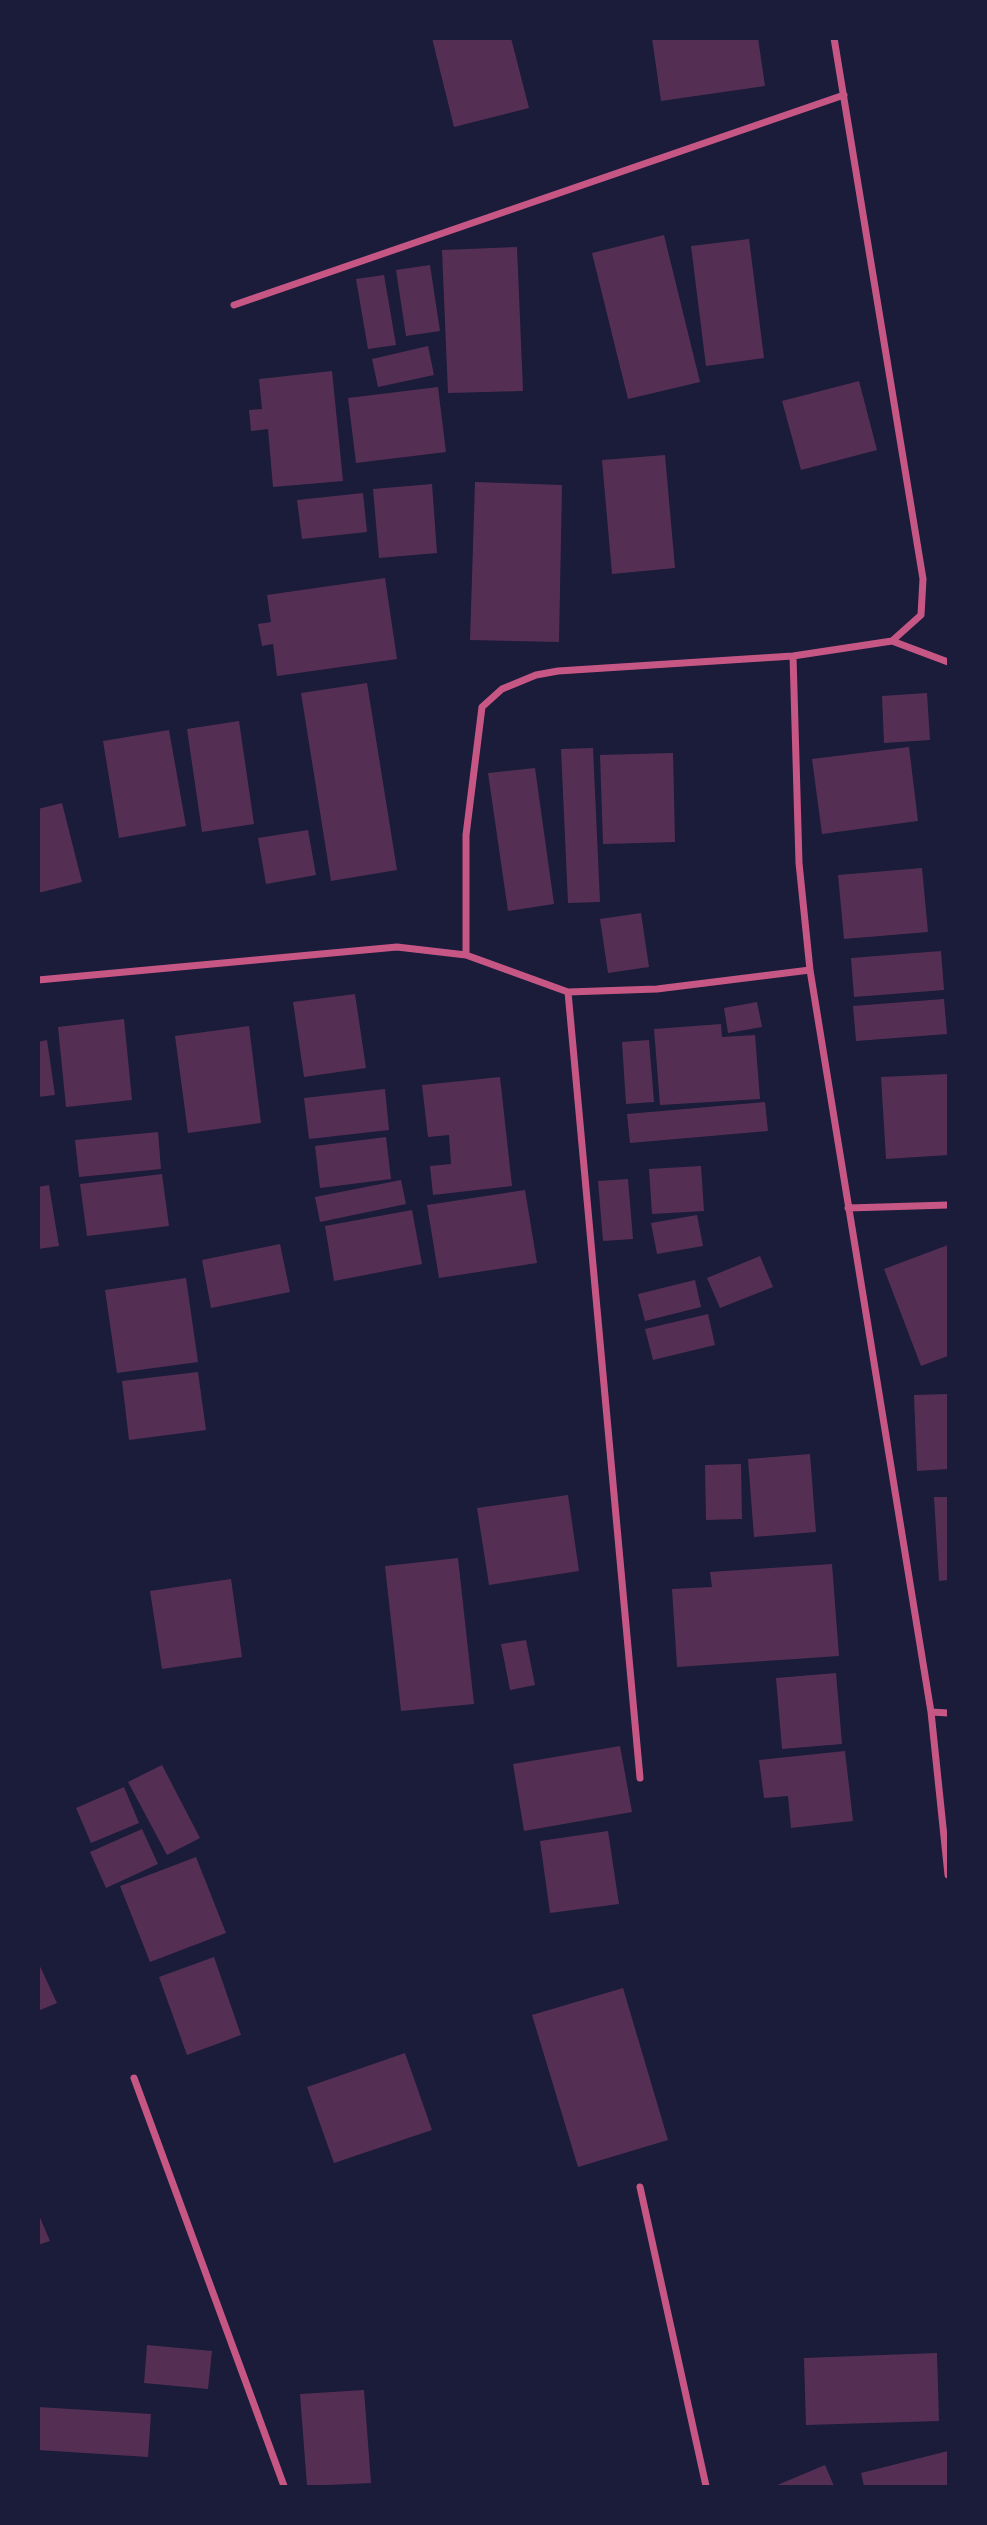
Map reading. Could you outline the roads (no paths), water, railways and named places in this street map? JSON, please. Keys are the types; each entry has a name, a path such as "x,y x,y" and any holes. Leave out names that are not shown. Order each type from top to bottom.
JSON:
{"street":[{"path":"834,38 923,579 921,615 892,641"},
{"path":"234,306 844,95"},
{"path":"466,955 466,835 482,707 502,689 536,675 558,671 793,656 892,641 948,662"},
{"path":"793,656 799,863 810,970 931,1712 948,1875"},
{"path":"38,980 397,947 466,955 568,992 657,989 810,970"},
{"path":"568,992 640,1778"},
{"path":"848,1208 948,1205"},
{"path":"931,1712 948,1713"},
{"path":"134,2078 284,2487"},
{"path":"640,2187 706,2487"}]}
